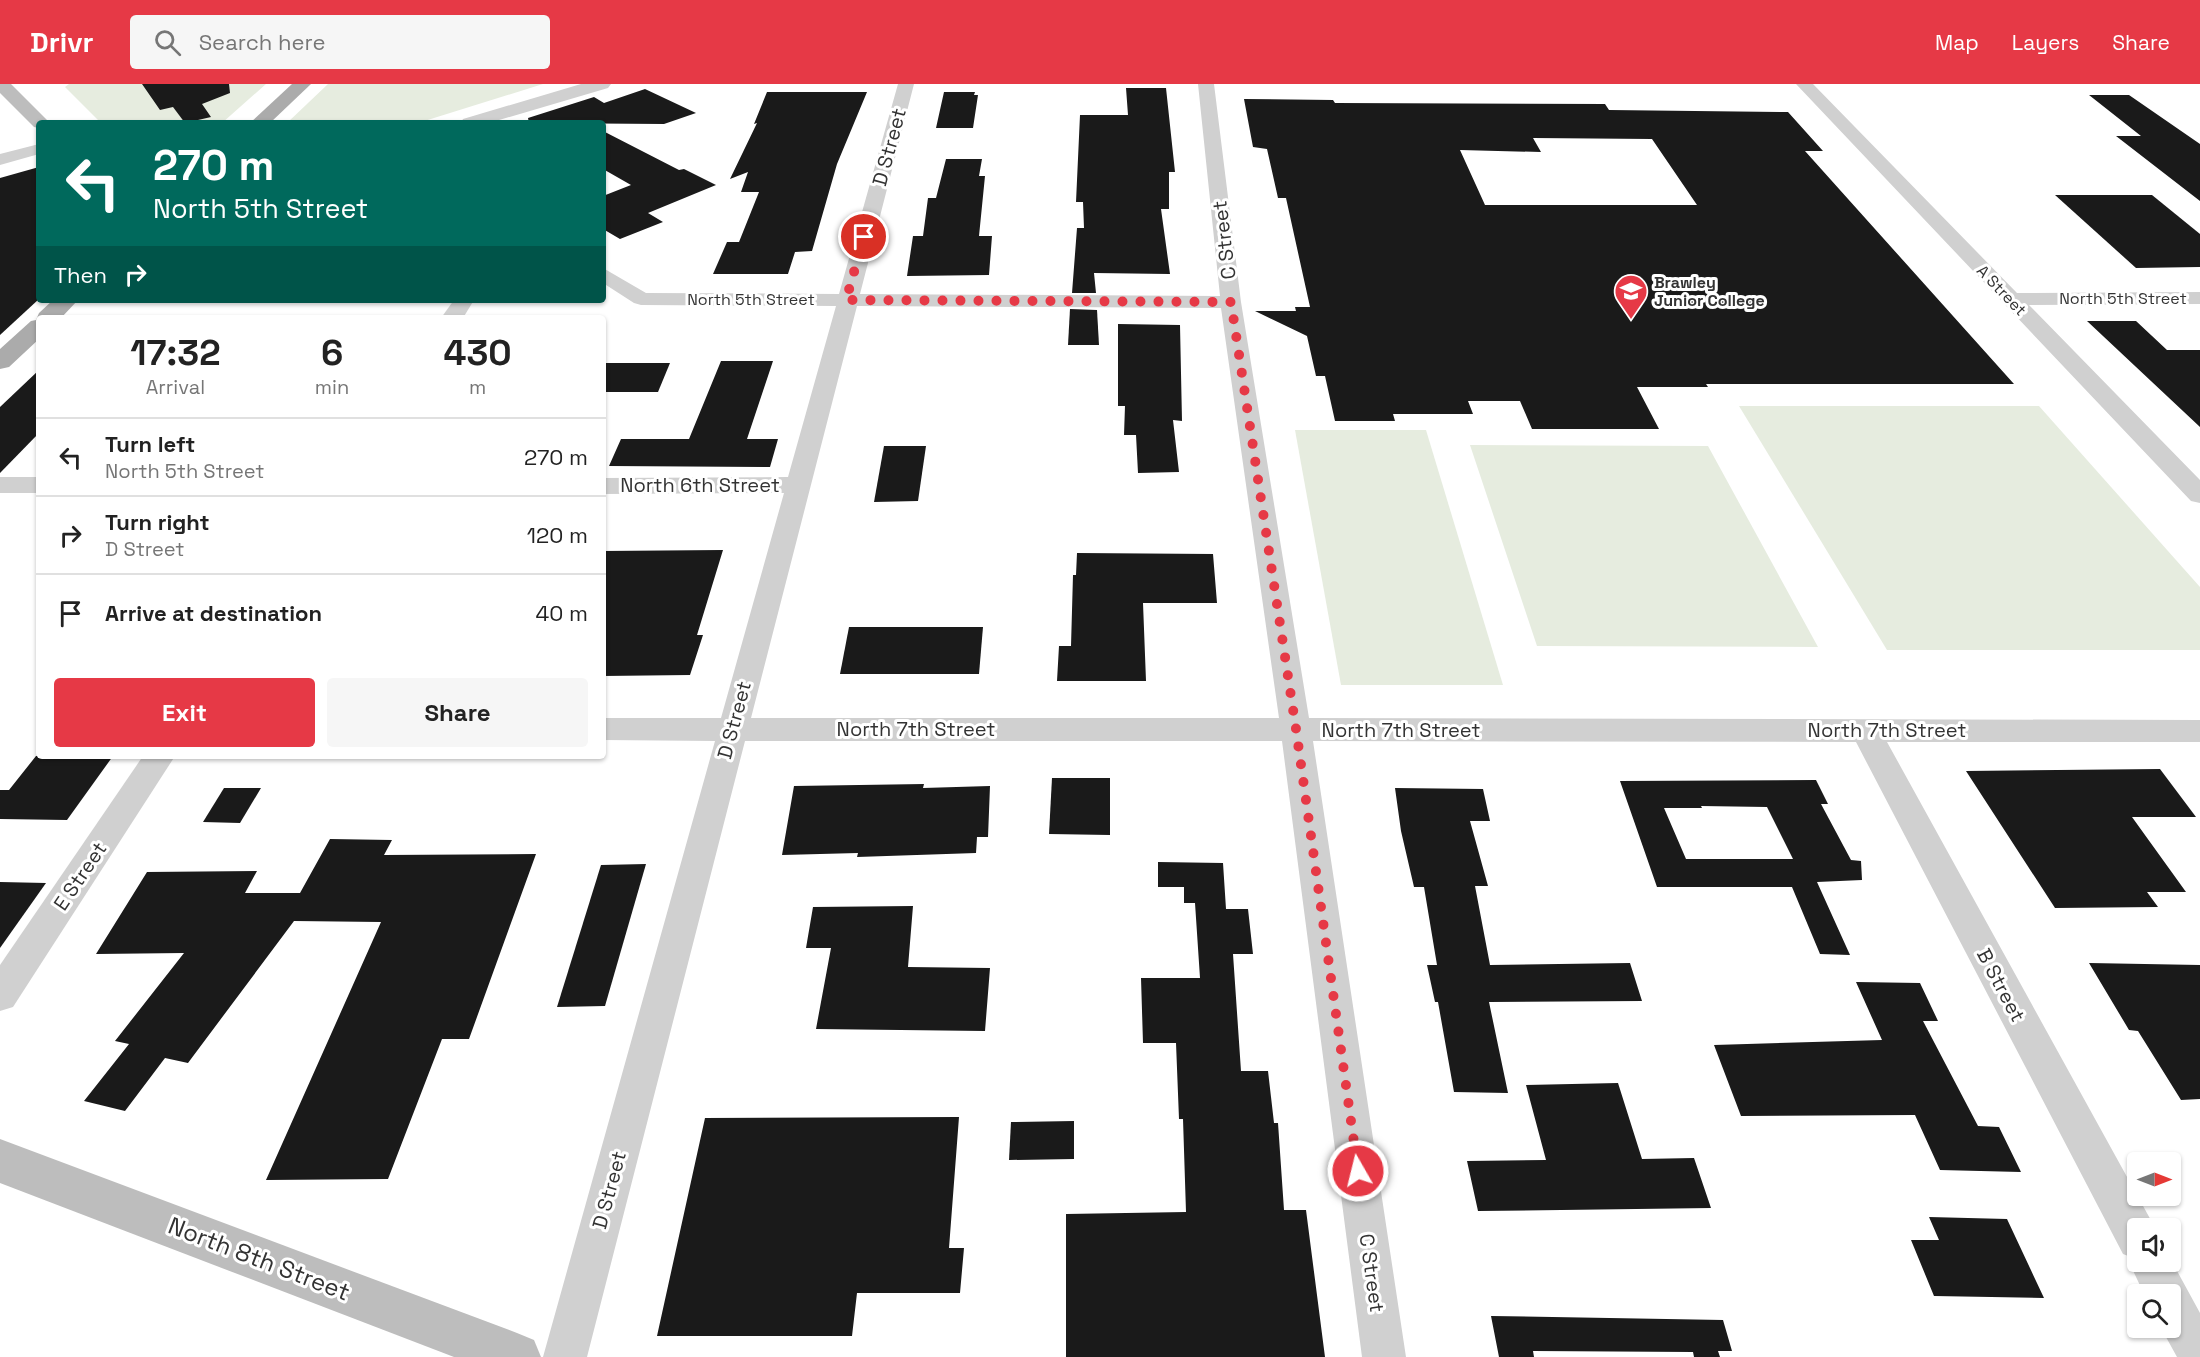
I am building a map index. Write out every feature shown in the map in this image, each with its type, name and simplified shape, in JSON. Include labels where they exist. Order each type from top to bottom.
[{"type":"main road","points":[[1,84],[38,120]]},
{"type":"main road","points":[[262,120],[302,84]]},
{"type":"main road","points":[[50,315],[64,303]]},
{"type":"main road","points":[[0,362],[36,329]]},
{"type":"main road","name":"North 8th Street","points":[[0,1161],[517,1357]]},
{"type":"street","points":[[478,120],[556,90],[602,84]]},
{"type":"street","name":"D Street","points":[[565,1357],[796,485],[906,84]]},
{"type":"street","name":"C Street","points":[[1206,84],[1231,302],[1296,729],[1384,1357]]},
{"type":"street","name":"A Street","points":[[1804,84],[2200,495]]},
{"type":"street","points":[[0,160],[36,150]]},
{"type":"street","name":"North 5th Street","points":[[606,276],[641,299],[1231,302]]},
{"type":"street","name":"North 5th Street","points":[[2011,299],[2196,302]]},
{"type":"street","points":[[0,485],[36,485]]},
{"type":"street","name":"North 6th Street","points":[[606,486],[796,485]]},
{"type":"street","name":"North 7th Street","points":[[606,729],[2200,731]]},
{"type":"street","name":"B Street","points":[[1865,730],[2127,1218]]},
{"type":"street","name":"E Street","points":[[0,995],[158,759]]},
{"type":"street","points":[[2181,1321],[2200,1356]]},
{"type":"shaded area","points":[[69,84],[266,84],[225,120],[98,120],[65,87]]},
{"type":"shaded area","points":[[328,84],[543,84],[428,120],[290,120]]},
{"type":"shaded area","points":[[1739,406],[2039,406],[2200,587],[2200,650],[1887,650]]},
{"type":"shaded area","points":[[1295,430],[1426,430],[1503,685],[1341,685]]},
{"type":"shaded area","points":[[1470,445],[1708,446],[1818,647],[1537,646]]},
{"type":"building","points":[[142,84],[229,84],[230,93],[202,104],[211,117],[183,120],[173,107],[160,110]]},
{"type":"building","points":[[1126,88],[1166,88],[1175,172],[1169,172],[1169,209],[1161,209],[1170,274],[1094,273],[1096,293],[1072,293],[1077,228],[1084,228],[1083,202],[1076,202],[1080,115],[1128,115]]},
{"type":"building","points":[[645,89],[696,113],[664,124],[606,124],[606,120],[528,120],[528,118],[594,97],[604,103]]},
{"type":"building","points":[[767,92],[867,92],[837,164],[812,251],[795,252],[788,274],[713,274],[727,242],[739,242],[759,192],[741,192],[748,172],[730,179],[757,123],[754,124]]},
{"type":"building","points":[[944,92],[975,92],[974,95],[978,95],[973,128],[936,128]]},
{"type":"building","points":[[2089,95],[2129,95],[2200,144],[2200,201],[2116,136],[2141,136]]},
{"type":"building","points":[[1244,99],[1333,100],[1335,103],[1605,104],[1609,110],[1788,112],[1823,151],[1805,151],[2014,384],[1706,384],[1708,387],[1637,387],[1659,429],[1532,429],[1520,401],[1468,401],[1473,414],[1393,414],[1395,421],[1335,421],[1325,376],[1316,376],[1307,336],[1255,311],[1296,311],[1295,307],[1310,307],[1286,198],[1278,198],[1267,149],[1253,147]],"holes":[[[1533,138],[1652,139],[1697,205],[1485,205],[1460,150],[1541,152]]]},
{"type":"building","points":[[606,133],[679,170],[684,169],[716,185],[648,213],[663,222],[620,239],[606,231],[606,195],[631,185],[606,171]]},
{"type":"building","points":[[946,159],[982,159],[979,176],[985,176],[979,236],[992,236],[989,275],[907,276],[913,236],[923,236],[928,198],[936,198]]},
{"type":"building","points":[[36,168],[36,302],[0,335],[0,178]]},
{"type":"building","points":[[2055,195],[2152,195],[2200,234],[2200,267],[2136,268]]},
{"type":"building","points":[[1070,309],[1097,310],[1099,345],[1068,345]]},
{"type":"building","points":[[2087,321],[2136,321],[2167,350],[2200,350],[2200,427]]},
{"type":"building","points":[[1118,324],[1180,325],[1182,421],[1173,420],[1179,472],[1138,473],[1136,435],[1124,435],[1125,406],[1118,406]]},
{"type":"building","points":[[721,361],[773,361],[747,439],[778,439],[770,467],[609,466],[621,439],[689,439]]},
{"type":"building","points":[[606,363],[670,363],[658,392],[606,392]]},
{"type":"building","points":[[36,373],[36,436],[0,473],[0,407]]},
{"type":"building","points":[[884,446],[926,446],[918,501],[874,502]]},
{"type":"building","points":[[723,550],[697,635],[703,635],[690,675],[606,676],[606,551]]},
{"type":"building","points":[[1077,553],[1213,554],[1217,603],[1143,603],[1146,681],[1057,681],[1059,646],[1071,646],[1073,575],[1076,575]]},
{"type":"building","points":[[849,627],[983,627],[979,674],[840,674]]},
{"type":"building","points":[[36,756],[36,759],[111,759],[67,820],[0,819],[0,790],[9,790]]},
{"type":"building","points":[[2160,769],[2196,817],[2132,817],[2186,892],[2147,892],[2158,907],[2055,908],[1966,771]]},
{"type":"building","points":[[1052,778],[1110,778],[1110,835],[1049,834]]},
{"type":"building","points":[[1816,780],[1828,804],[1821,804],[1851,860],[1861,861],[1862,880],[1817,882],[1850,955],[1820,954],[1792,887],[1657,887],[1620,781]],"holes":[[[1767,807],[1793,859],[1686,859],[1664,808]]]},
{"type":"building","points":[[924,784],[923,788],[990,786],[988,837],[977,837],[976,853],[857,857],[858,853],[782,855],[794,786]]},
{"type":"building","points":[[224,788],[261,788],[240,823],[203,822]]},
{"type":"building","points":[[1395,788],[1483,789],[1490,821],[1470,821],[1488,886],[1475,886],[1490,965],[1630,963],[1642,1001],[1489,1002],[1508,1093],[1454,1092],[1438,1002],[1435,1002],[1427,965],[1437,965],[1424,887],[1414,887],[1401,831]]},
{"type":"building","points":[[330,839],[392,840],[384,855],[536,854],[469,1039],[442,1039],[388,1179],[266,1180],[381,922],[294,921],[188,1063],[165,1058],[125,1111],[84,1101],[129,1044],[115,1041],[184,953],[96,954],[147,872],[257,871],[245,893],[300,893]]},
{"type":"building","points":[[1158,862],[1223,863],[1226,909],[1248,909],[1253,954],[1233,954],[1241,1071],[1268,1071],[1274,1123],[1278,1123],[1284,1210],[1306,1210],[1325,1357],[1066,1357],[1066,1214],[1186,1212],[1183,1119],[1179,1119],[1176,1043],[1143,1043],[1141,978],[1200,978],[1195,903],[1184,903],[1184,887],[1158,887]]},
{"type":"building","points":[[646,864],[605,1006],[557,1007],[601,865]]},
{"type":"building","points":[[0,882],[46,883],[0,948]]},
{"type":"building","points":[[913,906],[908,967],[990,968],[985,1031],[816,1029],[831,948],[806,948],[813,907]]},
{"type":"building","points":[[2089,963],[2200,965],[2200,1099],[2181,1100],[2138,1031],[2129,1030]]},
{"type":"building","points":[[1856,982],[1920,983],[1938,1021],[1923,1021],[1978,1126],[1999,1127],[2021,1172],[1940,1170],[1915,1115],[1741,1116],[1714,1045],[1882,1040]]},
{"type":"building","points":[[1618,1083],[1642,1159],[1694,1158],[1711,1208],[1478,1211],[1467,1161],[1546,1160],[1526,1085]]},
{"type":"building","points":[[959,1117],[949,1248],[964,1248],[960,1293],[857,1293],[852,1336],[657,1336],[705,1118]]},
{"type":"building","points":[[1074,1121],[1074,1159],[1009,1160],[1011,1122]]},
{"type":"building","points":[[1929,1217],[2007,1219],[2044,1298],[1934,1296],[1911,1240],[1939,1240]]},
{"type":"building","points":[[1491,1316],[1723,1320],[1732,1351],[1718,1351],[1720,1357],[1694,1357],[1693,1352],[1533,1351],[1534,1357],[1499,1357]]},
{"type":"place","name":"Brawley Junior College","points":[[1631,320]]},
{"type":"route","points":[[864,237],[846,300],[1231,302],[1296,729],[1358,1171]]}]
